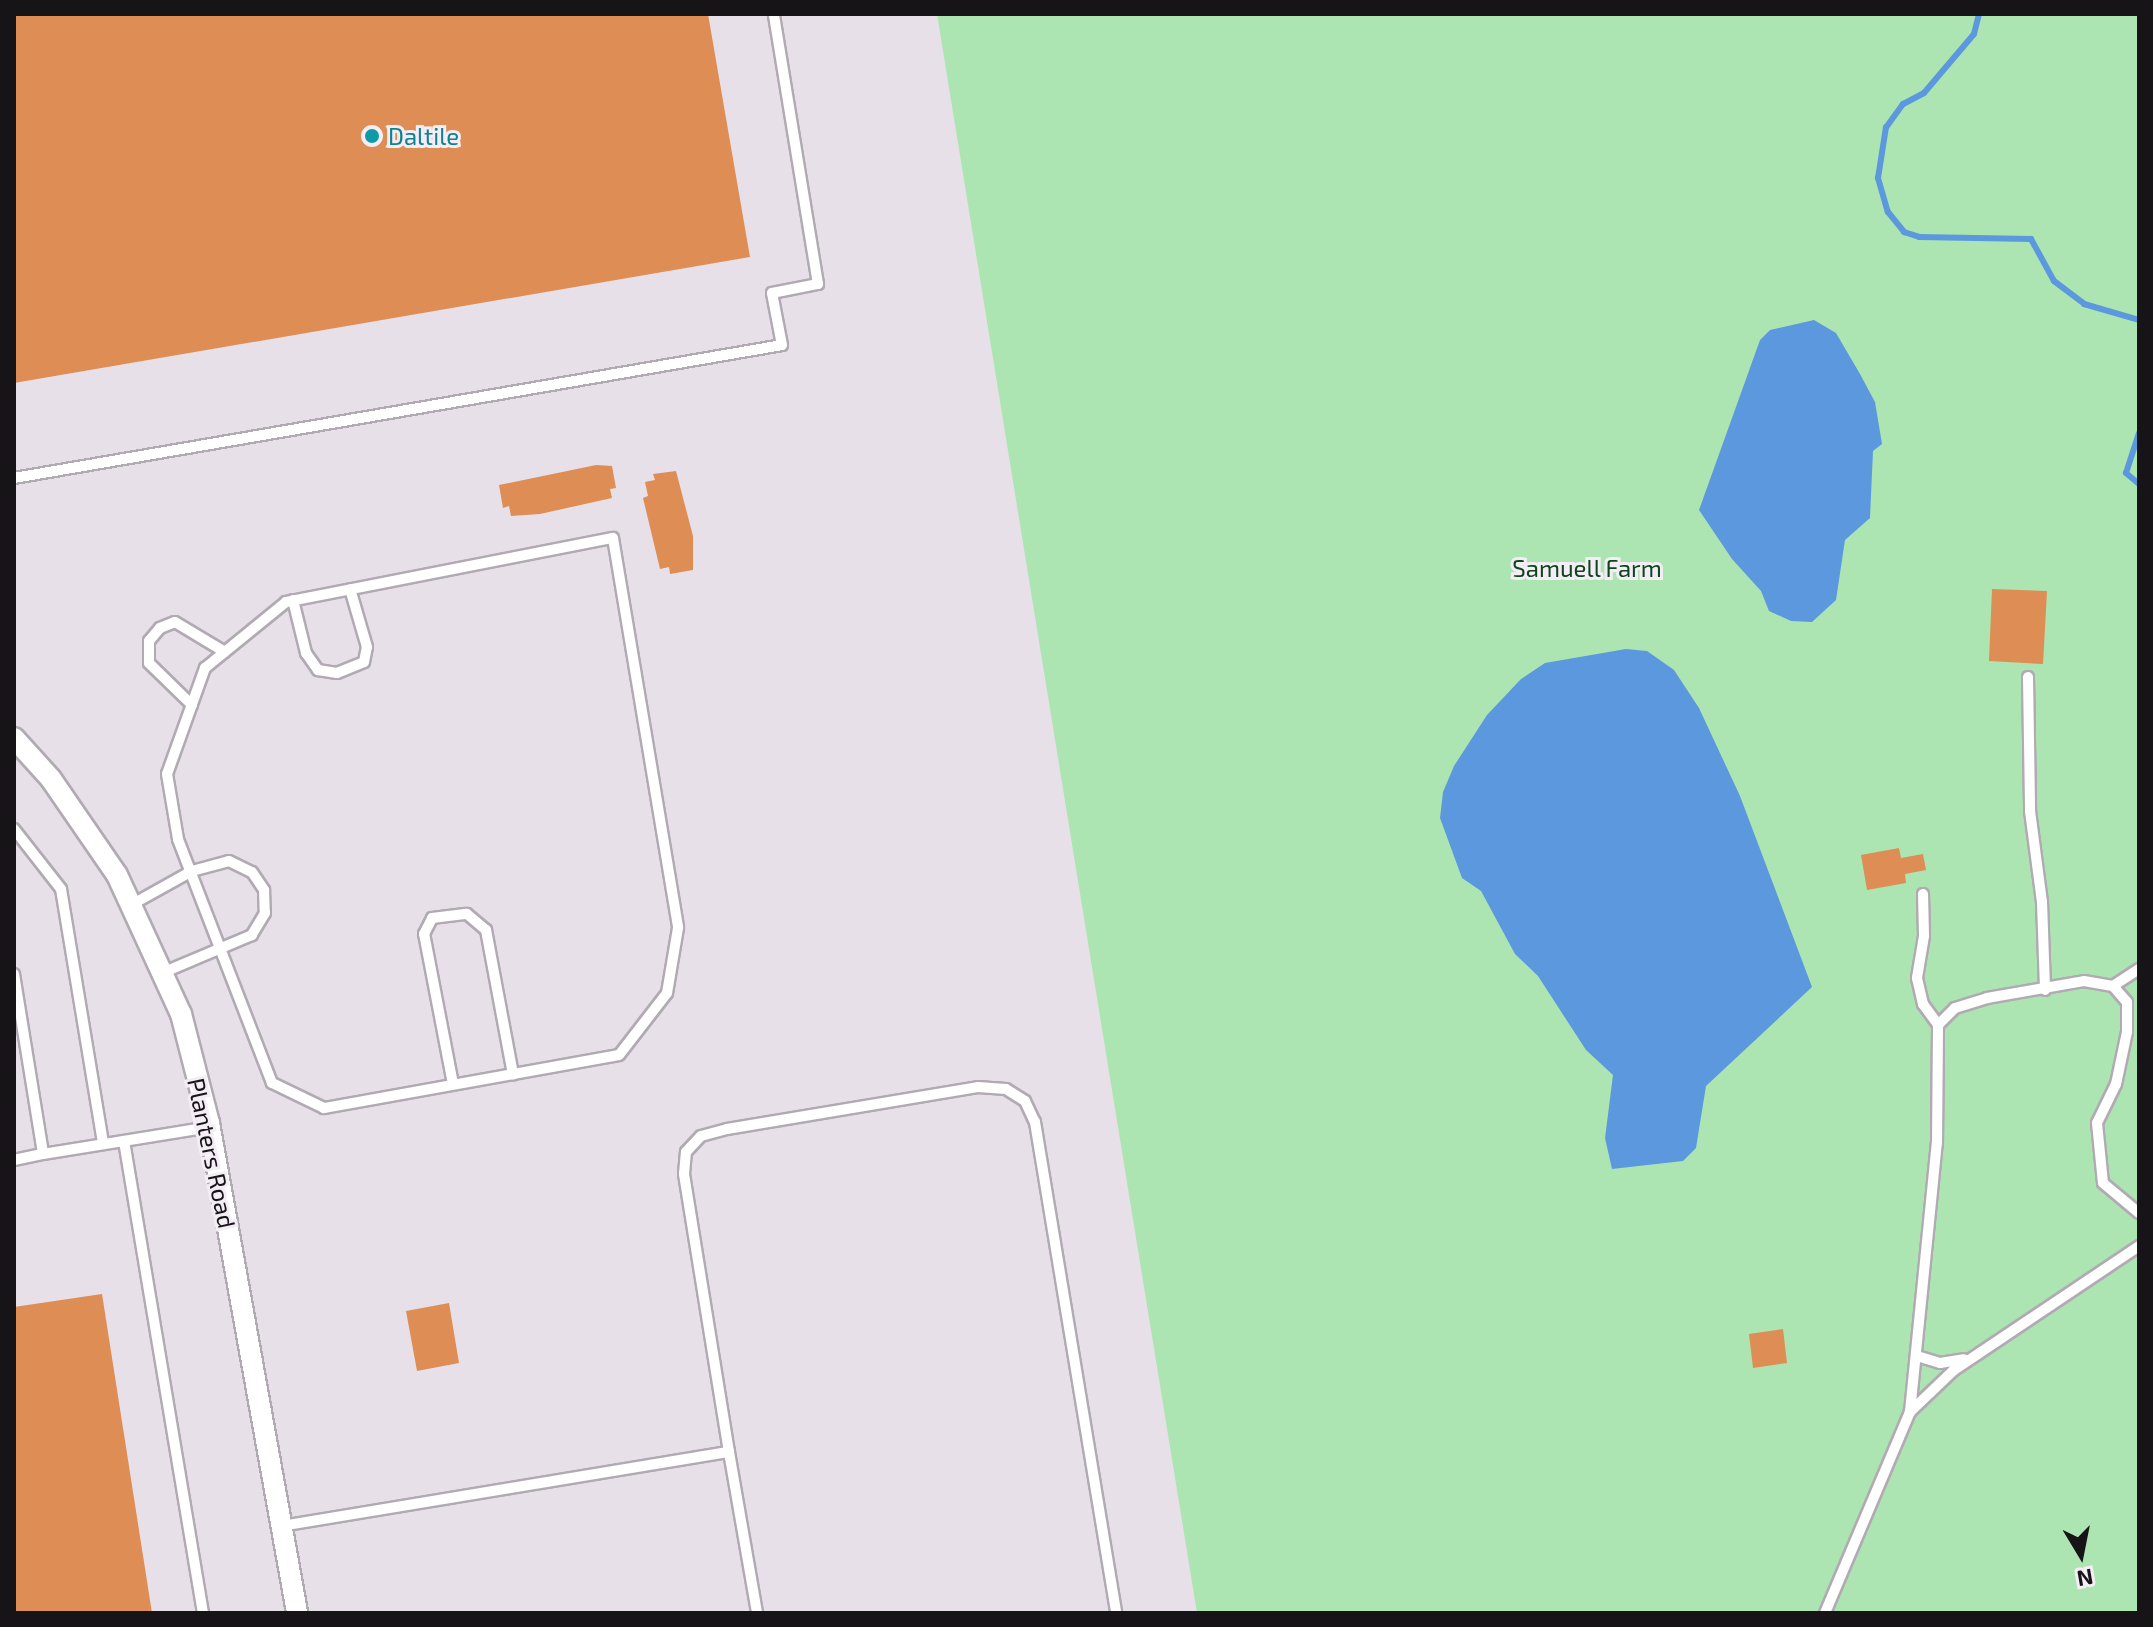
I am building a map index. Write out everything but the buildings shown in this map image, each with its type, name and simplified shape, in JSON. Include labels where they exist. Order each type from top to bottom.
[{"type":"street","name":"Planters Road","points":[[15,740],[51,779],[117,875],[181,1014],[210,1127],[297,1613]]},
{"type":"lane","points":[[14,478],[782,345],[772,293],[818,284],[774,14]]},
{"type":"lane","points":[[613,538],[678,928],[667,993],[619,1055],[324,1108],[272,1083],[178,839],[167,774],[205,668],[293,600],[350,589],[613,538]]},
{"type":"lane","points":[[293,600],[306,653],[318,670],[337,673],[364,662],[367,647],[350,589]]},
{"type":"lane","points":[[192,705],[149,663],[149,641],[175,622],[225,652]]},
{"type":"lane","points":[[2028,677],[2030,811],[2042,902],[2045,990]]},
{"type":"lane","points":[[14,829],[61,889],[103,1144]]},
{"type":"lane","points":[[131,905],[192,871],[229,861],[252,872],[264,890],[265,913],[252,935],[221,945],[162,973]]},
{"type":"lane","points":[[1825,1613],[1910,1412],[1937,1143],[1938,1025],[1923,1004],[1917,978],[1924,936],[1923,894]]},
{"type":"lane","points":[[453,1084],[424,934],[432,918],[467,914],[486,930],[513,1074]]},
{"type":"lane","points":[[2113,986],[2139,969]]},
{"type":"lane","points":[[14,974],[43,1154]]},
{"type":"lane","points":[[1938,1025],[1955,1008],[1976,1001],[2084,981],[2113,986],[2127,1002],[2127,1032],[2116,1084],[2097,1123],[2097,1156],[2103,1183],[2139,1213]]},
{"type":"lane","points":[[757,1613],[684,1174],[686,1152],[701,1136],[727,1129],[978,1087],[1006,1089],[1025,1101],[1035,1122],[1116,1613]]},
{"type":"lane","points":[[14,1160],[210,1127]]},
{"type":"lane","points":[[124,1141],[203,1613]]},
{"type":"lane","points":[[1910,1412],[1930,1389],[1974,1357],[2139,1246]]},
{"type":"lane","points":[[1917,1356],[1940,1363],[1974,1357]]},
{"type":"lane","points":[[281,1526],[729,1452]]},
{"type":"green space","name":"Samuell Farm","points":[[937,14],[2139,14],[2139,1613],[1197,1613]]},
{"type":"water","points":[[1814,320],[1836,333],[1860,374],[1875,402],[1882,444],[1873,451],[1870,518],[1845,540],[1836,600],[1812,622],[1791,621],[1769,611],[1761,591],[1732,559],[1699,510],[1760,340],[1770,330]]},
{"type":"water","points":[[1626,649],[1647,651],[1674,670],[1699,708],[1740,796],[1812,987],[1706,1086],[1696,1148],[1683,1161],[1612,1169],[1605,1138],[1613,1075],[1586,1050],[1538,976],[1515,954],[1481,891],[1462,878],[1440,818],[1443,792],[1454,766],[1487,715],[1521,679],[1545,663]]},
{"type":"waterway","points":[[1979,14],[1974,34],[1924,93],[1903,104],[1886,127],[1878,178],[1888,212],[1904,232],[1919,237],[2031,239],[2054,281],[2084,304],[2139,320]]},
{"type":"waterway","points":[[2139,433],[2126,473],[2139,484]]},
{"type":"place","name":"Daltile","points":[[372,136]]}]
